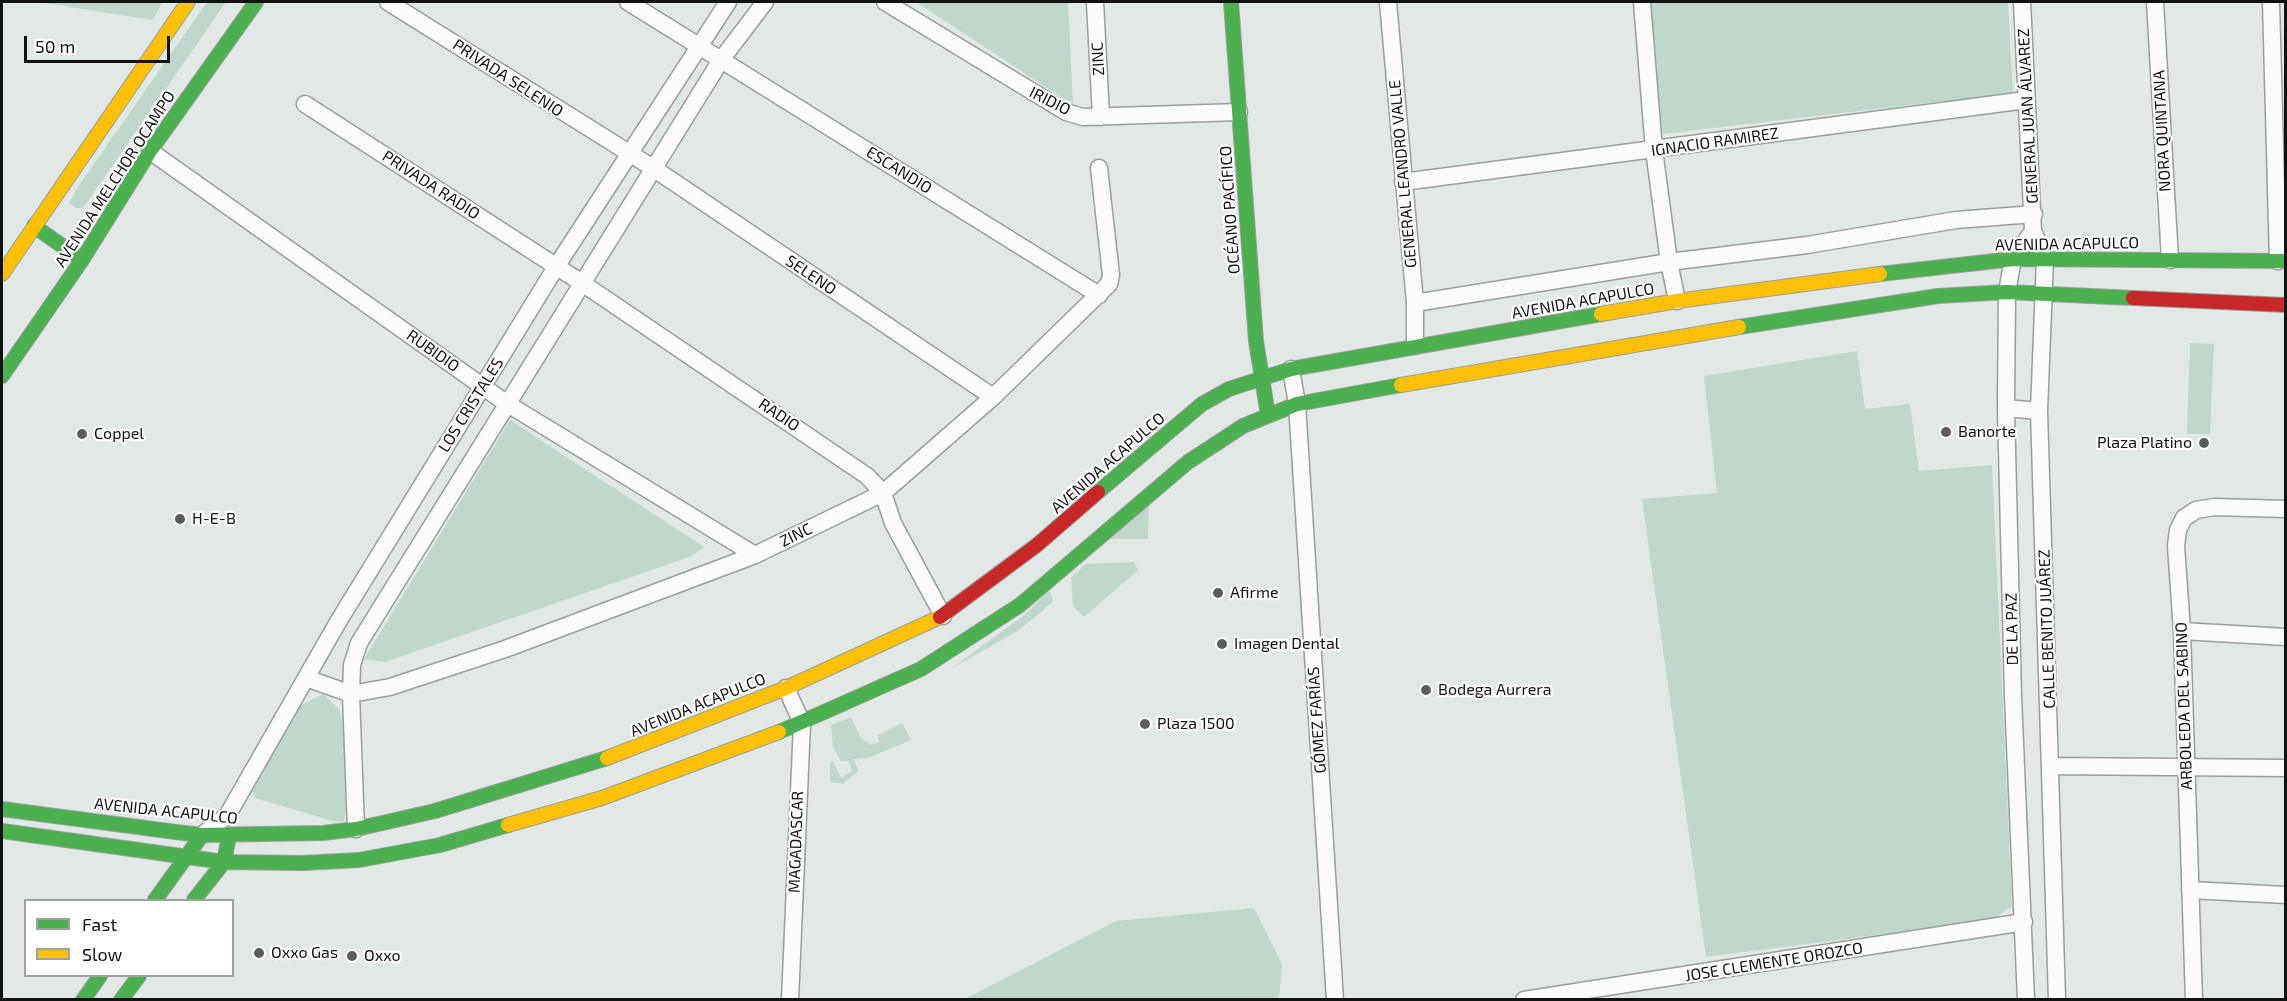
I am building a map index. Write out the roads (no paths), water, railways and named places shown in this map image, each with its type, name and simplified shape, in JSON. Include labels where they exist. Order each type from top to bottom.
[{"type":"main road","points":[[2,274],[188,2]]},
{"type":"main road","name":"AVENIDA MELCHOR OCAMPO","points":[[2,376],[82,260],[150,151],[256,2]]},
{"type":"main road","name":"OCÉANO PACÍFICO","points":[[1231,2],[1260,378],[1268,415]]},
{"type":"main road","points":[[34,226],[82,260]]},
{"type":"main road","name":"AVENIDA ACAPULCO","points":[[2,809],[202,835],[230,836],[356,829],[435,811],[548,778],[691,727],[786,688],[943,616],[1037,545],[1202,404],[1229,389],[1291,369],[1677,301],[1896,271],[2013,259],[2282,261]]},
{"type":"main road","points":[[2,831],[224,862],[359,860],[440,845],[602,798],[801,723],[921,669],[1020,605],[1188,462],[1243,426],[1297,404],[1851,308],[1938,296],[2007,292],[2286,305]]},
{"type":"main road","points":[[156,899],[202,835]]},
{"type":"main road","points":[[195,899],[224,862],[230,836]]},
{"type":"main road","points":[[83,999],[99,977]]},
{"type":"main road","points":[[121,999],[138,977]]},
{"type":"street","name":"PRIVADA SELENIO","points":[[388,2],[627,154]]},
{"type":"street","name":"ESCANDIO","points":[[628,2],[1099,295]]},
{"type":"street","name":"LOS CRISTALES","points":[[202,835],[227,816],[306,678],[556,267],[627,154],[728,2]]},
{"type":"street","name":"LOS CRISTALES","points":[[356,829],[351,694],[352,665],[359,643],[652,168],[721,60],[765,2]]},
{"type":"street","name":"IRIDIO","points":[[885,2],[1057,107],[1083,117],[1239,112]]},
{"type":"street","name":"ZINC","points":[[1095,2],[1101,117]]},
{"type":"street","name":"GENERAL LEANDRO VALLE","points":[[1388,2],[1415,303],[1415,346]]},
{"type":"street","points":[[1642,2],[1654,150],[1669,262],[1677,301]]},
{"type":"street","name":"GENERAL JUAN ÁLVAREZ","points":[[2022,2],[2034,214],[2033,231],[2045,259]]},
{"type":"street","name":"NORA QUINTANA","points":[[2155,2],[2170,260]]},
{"type":"street","points":[[2271,2],[2282,261]]},
{"type":"street","name":"IGNACIO RAMIREZ","points":[[1404,182],[2026,100]]},
{"type":"street","name":"PRIVADA RADIO","points":[[305,104],[556,267]]},
{"type":"street","name":"RUBIDIO","points":[[150,151],[506,403],[756,555]]},
{"type":"street","name":"SELENO","points":[[627,154],[652,168],[993,397]]},
{"type":"street","name":"ZINC","points":[[306,678],[351,694],[390,687],[505,649],[756,555],[883,493],[993,397],[1109,284],[1111,275],[1099,168]]},
{"type":"street","points":[[1415,303],[1669,262],[1807,245],[1956,220],[2034,214]]},
{"type":"street","points":[[2013,259],[2033,231]]},
{"type":"street","name":"DE LA PAZ","points":[[2013,259],[2007,292],[2006,408],[2013,697],[2026,999]]},
{"type":"street","name":"CALLE BENITO JUÁREZ","points":[[2045,259],[2039,411],[2052,766],[2057,999]]},
{"type":"street","name":"RADIO","points":[[556,267],[851,463],[883,493],[893,524],[943,616]]},
{"type":"street","name":"GÓMEZ FARÍAS","points":[[1291,369],[1297,404],[1335,999]]},
{"type":"street","points":[[2006,408],[2039,411]]},
{"type":"street","name":"ARBOLEDA DEL SABINO","points":[[2194,999],[2182,631],[2176,546],[2178,530],[2184,518],[2196,510],[2214,507],[2286,509]]},
{"type":"street","points":[[2182,631],[2286,637]]},
{"type":"street","name":"MAGADASCAR","points":[[786,688],[801,723],[790,999]]},
{"type":"street","points":[[2052,766],[2286,768]]},
{"type":"street","points":[[227,816],[230,836]]},
{"type":"street","points":[[2190,890],[2286,895]]},
{"type":"street","name":"JOSE CLEMENTE OROZCO","points":[[1524,999],[2024,922]]},
{"type":"place","name":"Banorte","points":[[1946,432]]},
{"type":"place","name":"Coppel","points":[[82,434]]},
{"type":"place","name":"Plaza Platino","points":[[2204,443]]},
{"type":"place","name":"H-E-B","points":[[180,519]]},
{"type":"place","name":"Afirme","points":[[1218,593]]},
{"type":"place","name":"Imagen Dental","points":[[1222,644]]},
{"type":"place","name":"Bodega Aurrera","points":[[1426,690]]},
{"type":"place","name":"Plaza 1500","points":[[1145,724]]},
{"type":"place","name":"Oxxo Gas","points":[[259,953]]},
{"type":"place","name":"Oxxo","points":[[352,956]]}]
